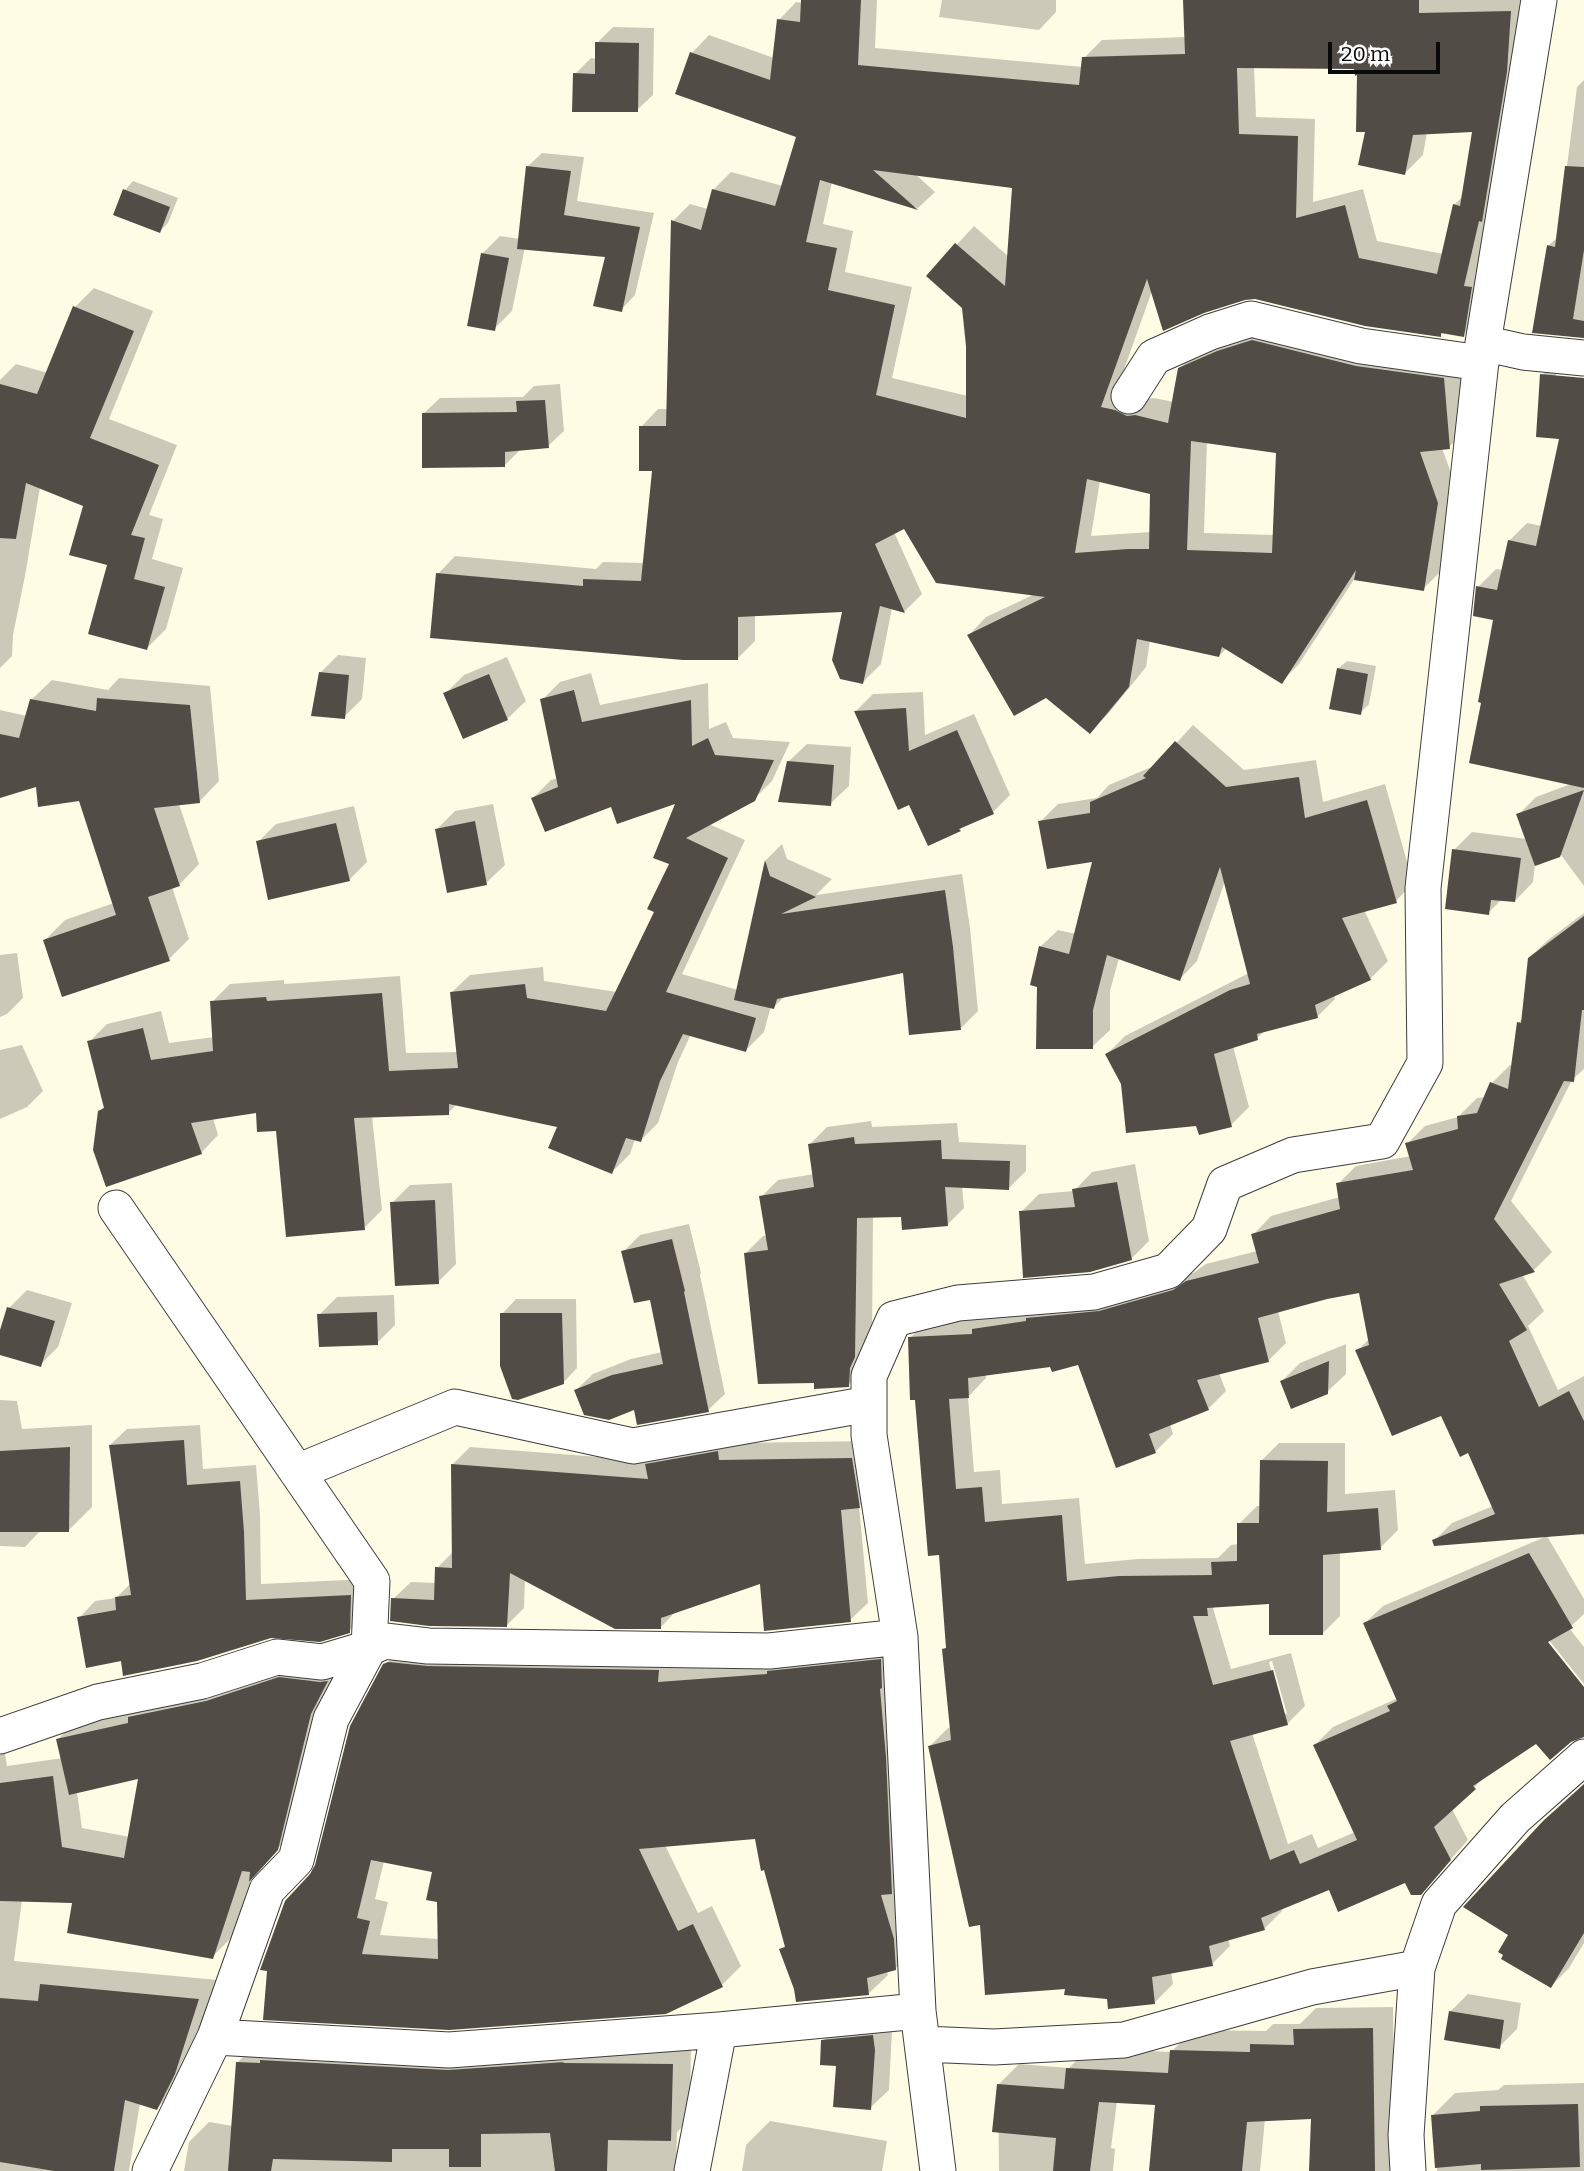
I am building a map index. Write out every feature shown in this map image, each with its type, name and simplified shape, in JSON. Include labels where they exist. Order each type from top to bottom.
[{"type":"street","points":[[938,2171],[921,2027],[900,1637],[869,1435],[869,1376],[894,1319],[958,1303],[1094,1292],[1168,1270],[1209,1229],[1225,1184],[1293,1155],[1382,1140],[1425,1063],[1423,888],[1482,353],[1539,0]]},
{"type":"street","points":[[1129,396],[1154,357],[1210,332],[1251,319],[1361,346],[1482,353],[1523,352],[1584,358]]},
{"type":"street","points":[[116,1208],[372,1581],[369,1648],[331,1719],[296,1860],[267,1890],[215,2037],[150,2171]]},
{"type":"street","points":[[297,1472],[455,1407],[633,1446],[869,1404]]},
{"type":"street","points":[[0,1737],[97,1702],[202,1681],[277,1657],[322,1662],[385,1641],[428,1646],[769,1651],[900,1637]]},
{"type":"street","points":[[1408,2171],[1406,2135],[1417,1968],[1439,1905],[1515,1818],[1584,1757]]},
{"type":"street","points":[[215,2037],[449,2050],[719,2030],[921,2027],[994,2047],[1124,2040],[1312,1987],[1417,1968]]},
{"type":"street","points":[[692,2171],[719,2030]]},
{"type":"building","points":[[801,0],[861,0],[858,65],[1079,85],[1082,57],[1185,54],[1183,0],[1419,0],[1419,13],[1511,11],[1507,72],[1482,222],[1479,221],[1464,286],[1472,287],[1464,337],[1441,333],[1441,337],[1365,326],[1255,299],[1204,313],[1163,331],[1147,279],[1101,407],[1127,416],[1135,415],[1168,423],[1178,368],[1252,340],[1356,366],[1444,378],[1450,449],[1420,452],[1438,503],[1424,591],[1354,580],[1356,570],[1282,684],[1222,647],[1219,657],[1137,639],[1129,687],[1090,734],[1046,698],[1014,716],[967,635],[1045,597],[936,583],[904,529],[875,544],[905,613],[880,606],[863,684],[840,679],[832,660],[842,612],[738,617],[738,660],[683,660],[430,638],[436,573],[583,586],[583,579],[641,581],[652,471],[639,471],[639,426],[666,426],[671,220],[701,230],[712,189],[775,206],[796,137],[675,94],[690,52],[770,80],[777,19],[800,22]],"holes":[[[1237,68],[1354,69],[1355,76],[1357,75],[1356,132],[1365,132],[1358,165],[1405,175],[1413,135],[1472,132],[1460,206],[1453,204],[1437,274],[1359,258],[1345,205],[1296,218],[1298,136],[1239,134]],[[873,170],[1012,188],[1005,286],[955,243],[926,276],[962,308],[966,346],[966,418],[876,395],[895,305],[828,290],[837,248],[806,242],[820,180],[918,210]],[[1191,441],[1276,453],[1272,553],[1187,550]],[[1087,479],[1150,494],[1149,549],[1075,553]]]},
{"type":"building","points":[[595,42],[639,43],[638,112],[572,112],[573,73],[595,74]]},
{"type":"building","points":[[526,166],[571,171],[564,215],[640,227],[622,312],[593,306],[605,257],[517,249]]},
{"type":"building","points":[[1565,166],[1584,167],[1584,250],[1573,319],[1584,321],[1584,338],[1532,333],[1547,245],[1555,247]]},
{"type":"building","points":[[123,189],[170,207],[160,233],[113,215]]},
{"type":"building","points":[[481,253],[509,258],[495,331],[467,326]]},
{"type":"building","points":[[73,306],[134,331],[90,438],[159,465],[131,535],[145,538],[134,579],[165,587],[147,650],[88,634],[107,565],[69,555],[83,506],[26,483],[16,539],[0,538],[0,384],[37,394]]},
{"type":"building","points":[[1540,374],[1584,378],[1584,788],[1469,763],[1493,620],[1473,616],[1476,586],[1497,590],[1508,540],[1536,546],[1559,439],[1536,437]]},
{"type":"building","points":[[545,400],[549,448],[505,452],[505,467],[422,468],[422,413],[517,412],[516,401]]},
{"type":"building","points":[[1337,668],[1368,674],[1361,715],[1329,709]]},
{"type":"building","points":[[319,672],[349,675],[345,719],[311,716]]},
{"type":"building","points":[[489,674],[508,720],[463,739],[443,693]]},
{"type":"building","points":[[574,690],[582,722],[691,700],[692,746],[708,738],[715,755],[774,760],[755,801],[686,838],[728,858],[666,992],[756,1018],[746,1052],[683,1034],[660,1081],[641,1142],[626,1138],[612,1174],[548,1148],[557,1127],[449,1104],[449,1115],[354,1118],[365,1230],[286,1237],[276,1131],[257,1132],[256,1113],[191,1123],[202,1154],[106,1187],[93,1150],[98,1111],[104,1108],[87,1041],[143,1028],[151,1060],[213,1051],[210,1001],[266,997],[267,1001],[382,993],[389,1071],[458,1068],[450,992],[525,984],[527,998],[606,1011],[654,912],[647,909],[669,864],[653,858],[675,804],[617,824],[611,807],[545,832],[531,798],[558,787],[540,699]]},
{"type":"building","points":[[97,698],[190,705],[200,803],[154,808],[180,886],[148,897],[170,961],[62,997],[43,940],[116,915],[79,801],[38,807],[36,787],[0,798],[0,734],[19,738],[30,699],[96,711]]},
{"type":"building","points":[[906,708],[909,751],[957,730],[994,814],[928,846],[909,805],[898,810],[854,711]]},
{"type":"building","points":[[1175,741],[1226,787],[1299,777],[1305,818],[1367,800],[1397,903],[1342,918],[1371,980],[1315,1005],[1318,1018],[1257,1034],[1258,1040],[1214,1054],[1232,1127],[1199,1135],[1196,1126],[1126,1133],[1121,1084],[1105,1054],[1230,990],[1250,984],[1220,867],[1180,981],[1107,955],[1093,1010],[1093,1049],[1036,1049],[1037,987],[1030,985],[1039,946],[1069,954],[1092,862],[1047,869],[1038,821],[1090,813],[1090,802],[1146,778],[1143,776]]},
{"type":"building","points":[[787,761],[834,765],[831,806],[778,802]]},
{"type":"building","points":[[1584,790],[1560,857],[1535,866],[1516,814]]},
{"type":"building","points":[[475,821],[487,885],[447,893],[435,829]]},
{"type":"building","points":[[336,823],[350,881],[268,900],[256,841]]},
{"type":"building","points":[[1452,849],[1521,858],[1515,902],[1491,900],[1489,915],[1445,909]]},
{"type":"building","points":[[765,860],[770,876],[816,897],[781,914],[945,890],[961,1030],[909,1035],[903,973],[777,999],[774,1009],[734,1000]]},
{"type":"building","points":[[1584,916],[1584,1010],[1574,1082],[1564,1081],[1494,1219],[1535,1272],[1499,1284],[1527,1330],[1509,1341],[1539,1407],[1569,1391],[1584,1421],[1584,1534],[1434,1546],[1432,1540],[1495,1514],[1468,1453],[1460,1457],[1441,1416],[1392,1436],[1355,1350],[1369,1345],[1359,1293],[1258,1318],[1269,1362],[1197,1380],[1209,1410],[1149,1434],[1156,1453],[1116,1468],[1078,1365],[1052,1372],[1050,1367],[968,1378],[969,1398],[949,1399],[956,1489],[982,1487],[985,1522],[1062,1515],[1067,1581],[1119,1576],[1212,1575],[1211,1562],[1237,1561],[1237,1523],[1259,1523],[1260,1460],[1328,1461],[1327,1512],[1378,1508],[1381,1550],[1323,1555],[1323,1635],[1269,1635],[1269,1604],[1207,1608],[1208,1616],[1193,1616],[1213,1685],[1273,1670],[1288,1725],[1230,1741],[1270,1860],[1294,1850],[1300,1864],[1357,1840],[1313,1745],[1390,1711],[1387,1706],[1397,1701],[1363,1623],[1529,1553],[1573,1628],[1548,1642],[1584,1687],[1584,1737],[1571,1742],[1550,1760],[1536,1744],[1473,1786],[1476,1789],[1434,1827],[1451,1860],[1421,1895],[1411,1895],[1405,1883],[1338,1912],[1329,1890],[1261,1918],[1265,1930],[1209,1946],[1213,1966],[1152,1977],[1155,2004],[1108,2009],[1107,1999],[1064,1995],[1065,1989],[985,1995],[980,1925],[969,1927],[928,1746],[951,1740],[942,1649],[946,1648],[939,1555],[928,1556],[915,1400],[910,1400],[908,1337],[972,1334],[972,1329],[1026,1321],[1026,1318],[1099,1311],[1173,1290],[1186,1281],[1259,1263],[1251,1234],[1340,1209],[1336,1183],[1413,1170],[1405,1143],[1458,1129],[1457,1116],[1477,1113],[1490,1082],[1508,1089],[1517,1022],[1521,1023],[1528,958]]},
{"type":"building","points":[[854,1137],[855,1144],[941,1140],[942,1159],[1010,1161],[1009,1190],[945,1187],[948,1226],[902,1230],[901,1217],[857,1218],[855,1357],[850,1368],[849,1387],[814,1389],[814,1383],[758,1384],[744,1253],[768,1250],[759,1196],[814,1187],[808,1144]]},
{"type":"building","points":[[1117,1182],[1132,1260],[1090,1272],[1023,1278],[1019,1211],[1075,1207],[1072,1189]]},
{"type":"building","points":[[435,1200],[439,1284],[395,1286],[390,1202]]},
{"type":"building","points":[[672,1239],[709,1412],[637,1425],[634,1410],[609,1420],[584,1415],[574,1390],[612,1375],[663,1364],[650,1300],[634,1303],[621,1251]]},
{"type":"building","points":[[7,1307],[55,1321],[41,1367],[0,1355],[0,1330]]},
{"type":"building","points":[[377,1312],[378,1345],[319,1347],[317,1314]]},
{"type":"building","points":[[500,1313],[562,1313],[564,1384],[518,1400],[512,1399],[500,1366]]},
{"type":"building","points":[[1329,1361],[1328,1394],[1291,1409],[1280,1381]]},
{"type":"building","points":[[184,1440],[187,1485],[240,1481],[246,1600],[351,1595],[350,1633],[320,1642],[271,1638],[197,1661],[123,1676],[121,1661],[86,1668],[77,1617],[116,1610],[115,1597],[131,1595],[109,1445]]},
{"type":"building","points":[[70,1447],[69,1532],[0,1532],[0,1451]]},
{"type":"building","points":[[718,1451],[719,1460],[852,1458],[860,1508],[841,1510],[851,1622],[764,1631],[760,1584],[661,1618],[661,1629],[615,1629],[510,1573],[507,1627],[429,1626],[390,1621],[391,1598],[434,1600],[435,1567],[452,1568],[451,1464],[648,1479],[645,1464]]},
{"type":"building","points":[[881,1659],[880,1689],[892,1894],[881,1895],[894,1939],[896,1970],[867,1978],[869,1995],[796,2002],[779,1949],[785,1947],[764,1870],[761,1871],[755,1839],[639,1849],[678,1931],[693,1924],[723,1987],[666,2014],[449,2030],[263,2020],[267,1971],[260,1970],[285,1901],[315,1865],[350,1726],[383,1664],[388,1662],[428,1666],[659,1670],[658,1682],[767,1674],[767,1671]],"holes":[[[371,1860],[432,1872],[426,1900],[437,1902],[438,1959],[362,1954],[370,1921],[357,1918]]]},
{"type":"building","points":[[279,1677],[328,1681],[311,1714],[278,1850],[249,1882],[250,1872],[242,1871],[213,1959],[67,1933],[72,1903],[0,1901],[0,1783],[53,1776],[62,1847],[124,1858],[138,1779],[69,1795],[56,1739],[128,1723],[128,1717],[206,1701]]},
{"type":"building","points":[[1584,1784],[1584,1933],[1551,1988],[1501,1959],[1503,1955],[1498,1952],[1508,1935],[1463,1907],[1543,1821]]},
{"type":"building","points":[[40,1984],[199,1999],[175,2074],[157,2110],[125,2100],[114,2171],[54,2171],[0,2162],[0,1998],[38,2001]]},
{"type":"building","points":[[1449,2011],[1504,2020],[1500,2049],[1444,2040]]},
{"type":"building","points":[[1373,2028],[1375,2171],[1309,2171],[1311,2119],[1247,2122],[1242,2171],[1149,2171],[1155,2105],[1099,2102],[1090,2171],[1053,2171],[1056,2138],[992,2132],[997,2084],[1064,2089],[1066,2068],[1168,2073],[1170,2050],[1250,2052],[1250,2044],[1294,2045],[1293,2029]]},
{"type":"building","points":[[873,2035],[875,2050],[871,2110],[833,2107],[836,2066],[820,2065],[821,2040]]},
{"type":"building","points":[[260,2060],[448,2070],[565,2062],[562,2063],[673,2064],[671,2141],[608,2140],[607,2171],[555,2171],[550,2133],[481,2134],[481,2167],[449,2167],[449,2149],[392,2149],[392,2162],[273,2159],[271,2171],[228,2171],[236,2062],[260,2063]]},
{"type":"building","points":[[1578,2104],[1580,2167],[1481,2170],[1481,2164],[1435,2168],[1431,2115],[1480,2111],[1480,2106]]}]
